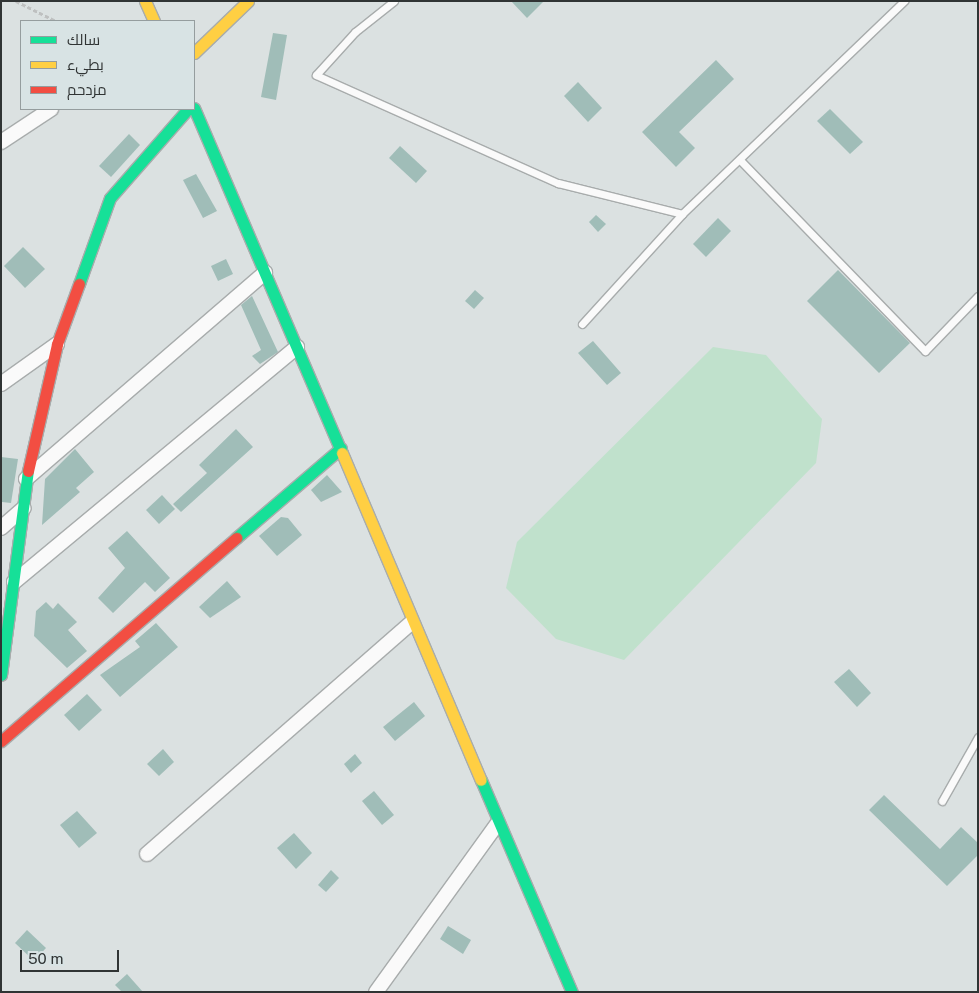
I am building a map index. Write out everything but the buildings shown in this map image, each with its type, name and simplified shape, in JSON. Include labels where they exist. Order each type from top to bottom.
[{"type":"street","points":[[145,1],[154,20]]},
{"type":"street","points":[[195,52],[248,1]]},
{"type":"street","points":[[1,142],[49,110]]},
{"type":"street","points":[[1,675],[24,508],[26,479],[57,344],[110,198],[187,110]]},
{"type":"street","points":[[195,110],[341,448],[412,623],[572,992]]},
{"type":"street","points":[[26,479],[265,273]]},
{"type":"street","points":[[1,384],[57,344]]},
{"type":"street","points":[[14,582],[297,347]]},
{"type":"street","points":[[1,741],[341,448]]},
{"type":"street","points":[[1,528],[24,508]]},
{"type":"street","points":[[147,854],[412,623]]},
{"type":"street","points":[[376,992],[498,824]]},
{"type":"lane","points":[[394,1],[355,32],[316,74],[558,183],[682,214]]},
{"type":"lane","points":[[582,324],[682,214],[904,1]]},
{"type":"lane","points":[[740,160],[926,351],[978,296]]},
{"type":"lane","points":[[942,800],[978,737]]},
{"type":"path","points":[[16,1],[54,20]]},
{"type":"green space","points":[[713,347],[766,355],[822,419],[816,463],[624,660],[556,639],[506,588],[517,542]]},
{"type":"traffic: fast","points":[[79,284],[110,198],[187,110]]},
{"type":"traffic: fast","points":[[195,110],[342,453]]},
{"type":"traffic: fast","points":[[236,538],[341,448]]},
{"type":"traffic: fast","points":[[1,675],[28,471]]},
{"type":"traffic: fast","points":[[481,780],[572,992]]},
{"type":"traffic: slow","points":[[145,1],[154,20]]},
{"type":"traffic: slow","points":[[195,52],[248,1]]},
{"type":"traffic: slow","points":[[342,453],[481,780]]},
{"type":"traffic: jam","points":[[28,471],[57,344],[79,284]]},
{"type":"traffic: jam","points":[[1,741],[236,538]]}]
